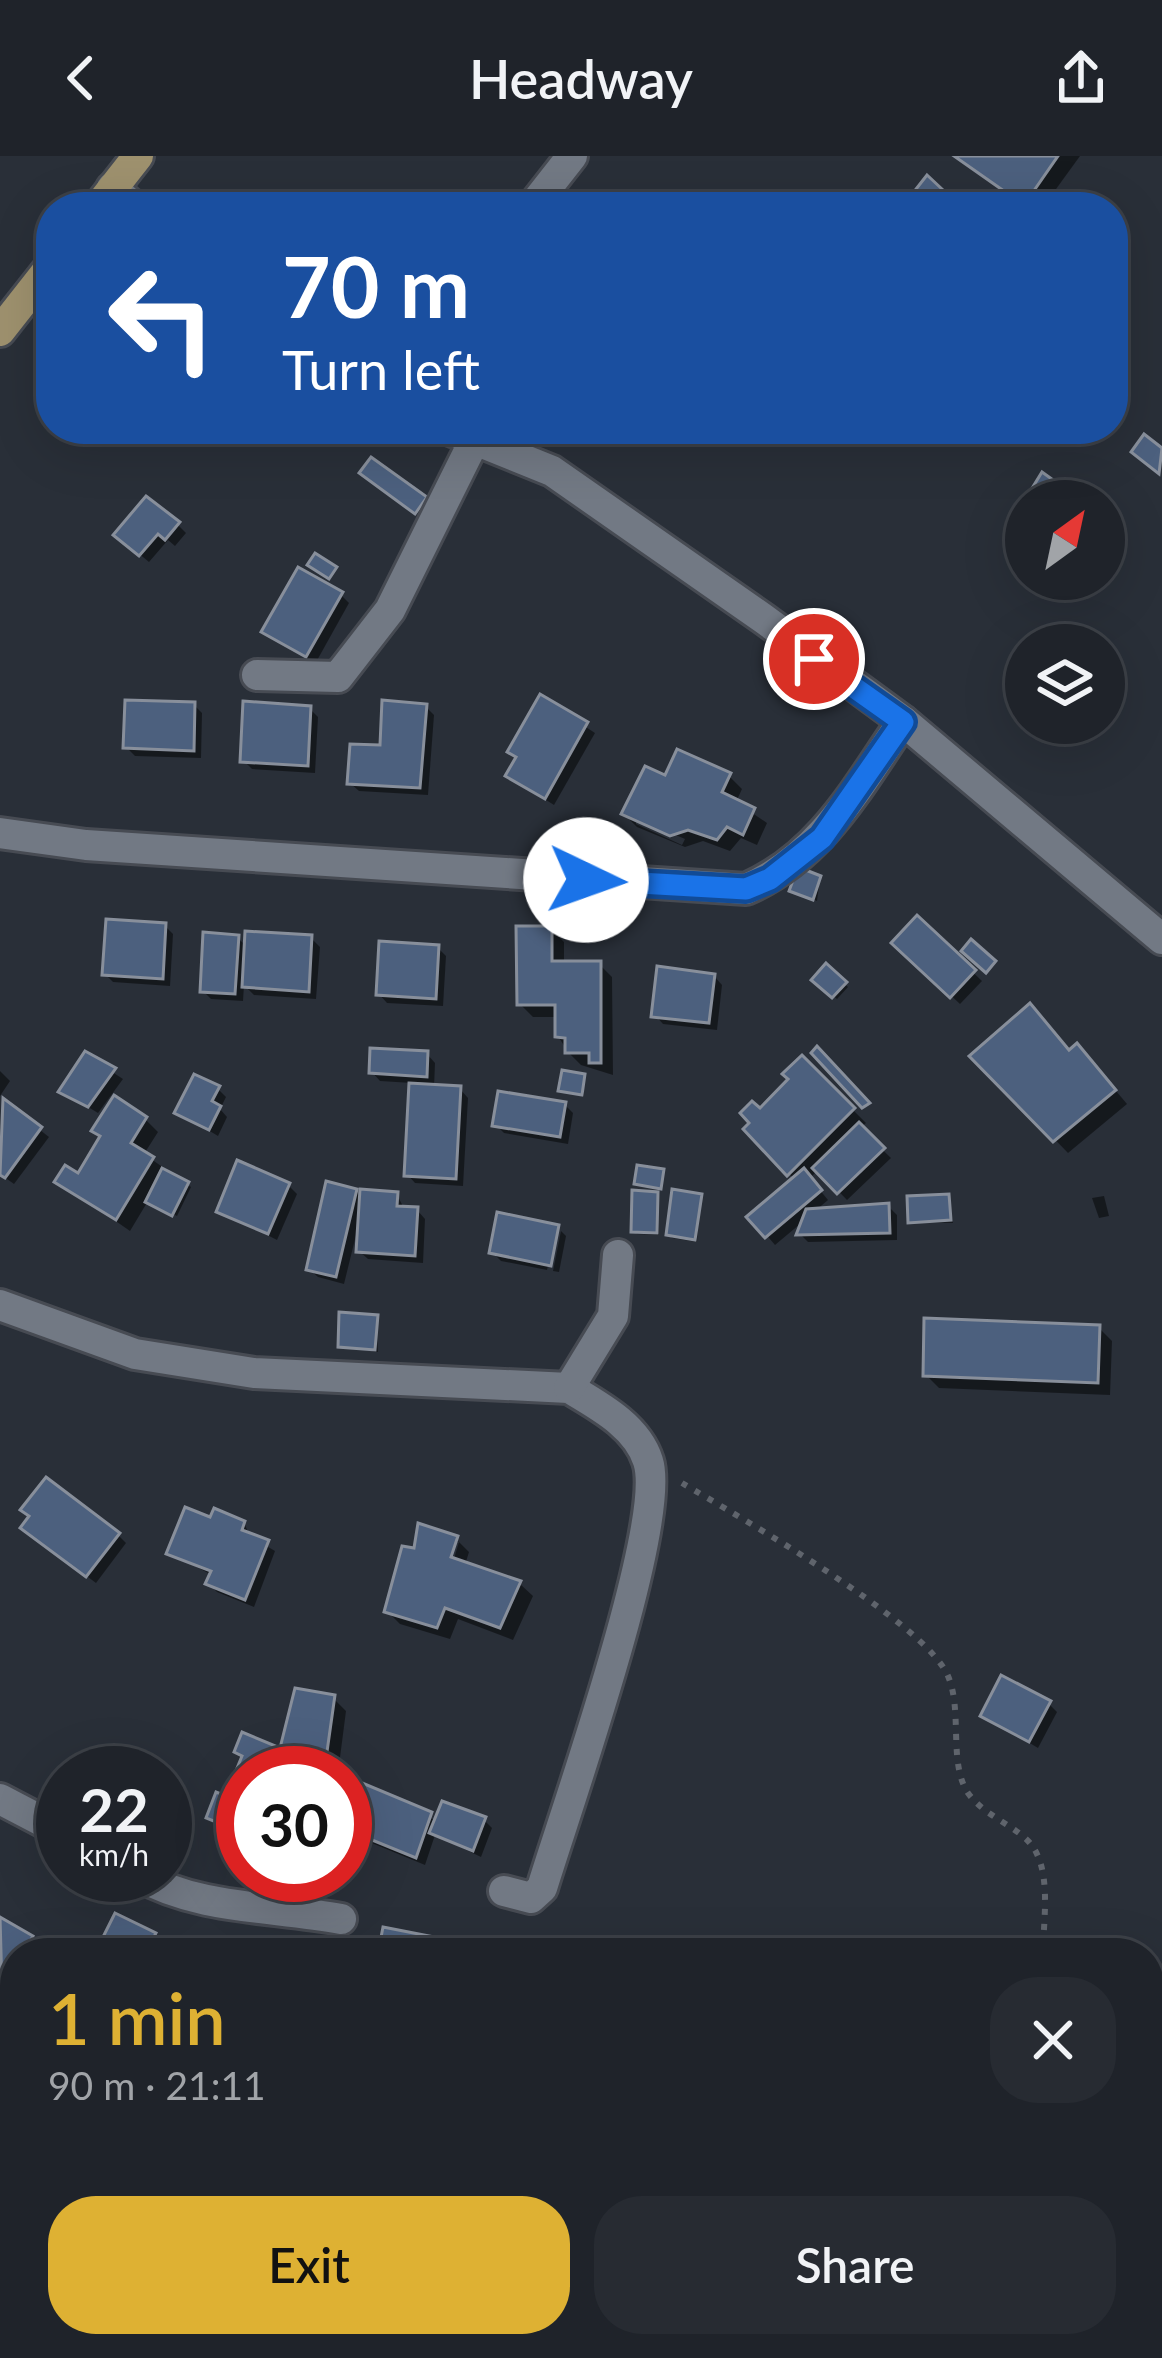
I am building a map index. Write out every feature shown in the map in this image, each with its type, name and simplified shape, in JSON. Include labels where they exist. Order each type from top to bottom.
[{"type":"main road","points":[[120,192],[138,156]]},
{"type":"main road","points":[[0,331],[36,285]]},
{"type":"street","points":[[544,192],[572,156]]},
{"type":"street","points":[[257,675],[338,677],[390,610],[457,444]]},
{"type":"street","points":[[486,444],[552,471],[903,722],[1162,939]]},
{"type":"street","points":[[0,833],[86,845],[746,889],[787,868],[822,838],[903,722]]},
{"type":"street","points":[[569,1388],[613,1316],[618,1255]]},
{"type":"street","points":[[0,1305],[135,1354],[254,1373],[374,1383],[569,1388],[609,1412],[636,1438],[648,1462],[650,1520],[542,1888],[531,1898],[504,1891]]},
{"type":"street","points":[[0,1799],[36,1818]]},
{"type":"street","points":[[192,1900],[265,1905],[341,1919]]},
{"type":"path","points":[[648,1462],[850,1586],[932,1654],[952,1691],[965,1789],[983,1810],[1026,1838],[1042,1864],[1043,1938]]},
{"type":"building","points":[[954,156],[1058,156],[1033,192],[1005,192]]},
{"type":"building","points":[[927,175],[945,192],[914,192]]},
{"type":"building","points":[[1144,434],[1162,448],[1159,474],[1131,452]]},
{"type":"building","points":[[371,457],[427,497],[415,514],[359,473]]},
{"type":"building","points":[[146,496],[180,522],[165,540],[158,534],[139,556],[113,535]]},
{"type":"building","points":[[315,553],[337,567],[329,579],[307,565]]},
{"type":"building","points":[[298,567],[343,592],[306,657],[261,632]]},
{"type":"building","points":[[540,694],[588,722],[545,799],[505,776],[516,757],[507,752]]},
{"type":"building","points":[[125,700],[195,702],[194,751],[123,748]]},
{"type":"building","points":[[382,700],[427,704],[420,788],[347,784],[350,744],[380,745]]},
{"type":"building","points":[[243,701],[311,706],[308,766],[240,762]]},
{"type":"building","points":[[677,749],[731,773],[722,792],[755,808],[743,835],[727,827],[717,840],[688,830],[670,836],[621,814],[645,766],[665,775]]},
{"type":"building","points":[[798,867],[821,876],[813,900],[789,891]]},
{"type":"building","points":[[917,915],[976,970],[950,998],[891,943]]},
{"type":"building","points":[[106,919],[166,923],[163,979],[102,975]]},
{"type":"building","points":[[516,926],[552,926],[552,961],[601,961],[601,1063],[589,1063],[589,1053],[565,1053],[565,1038],[555,1037],[555,1005],[517,1005]]},
{"type":"building","points":[[245,931],[312,935],[309,992],[242,987]]},
{"type":"building","points":[[203,932],[239,935],[235,994],[200,992]]},
{"type":"building","points":[[971,939],[996,961],[986,973],[961,951]]},
{"type":"building","points":[[379,941],[439,945],[436,999],[376,995]]},
{"type":"building","points":[[826,963],[847,982],[832,998],[811,980]]},
{"type":"building","points":[[657,966],[715,974],[709,1023],[651,1017]]},
{"type":"building","points":[[1030,1003],[1069,1050],[1077,1043],[1116,1090],[1053,1142],[969,1056]]},
{"type":"building","points":[[817,1046],[870,1103],[862,1108],[811,1053]]},
{"type":"building","points":[[370,1048],[428,1051],[427,1077],[369,1073]]},
{"type":"building","points":[[85,1051],[116,1068],[88,1107],[58,1092]]},
{"type":"building","points":[[802,1055],[855,1108],[787,1176],[743,1129],[749,1123],[740,1113],[752,1101],[760,1108],[788,1079],[782,1074]]},
{"type":"building","points":[[562,1070],[585,1074],[582,1095],[558,1091]]},
{"type":"building","points":[[194,1074],[220,1086],[212,1101],[221,1106],[209,1130],[174,1113]]},
{"type":"building","points":[[409,1083],[461,1086],[456,1179],[404,1176]]},
{"type":"building","points":[[498,1091],[566,1102],[560,1137],[492,1126]]},
{"type":"building","points":[[114,1095],[147,1117],[131,1143],[154,1157],[116,1220],[54,1182],[65,1165],[78,1173],[100,1136],[91,1131]]},
{"type":"building","points":[[3,1098],[42,1127],[5,1178],[0,1175]]},
{"type":"building","points":[[859,1122],[885,1148],[837,1194],[812,1168]]},
{"type":"building","points":[[237,1160],[290,1183],[268,1234],[216,1212]]},
{"type":"building","points":[[637,1165],[664,1169],[661,1189],[634,1184]]},
{"type":"building","points":[[162,1168],[189,1182],[172,1216],[145,1202]]},
{"type":"building","points":[[804,1168],[822,1190],[765,1238],[746,1217]]},
{"type":"building","points":[[326,1181],[357,1189],[336,1277],[306,1270]]},
{"type":"building","points":[[360,1189],[398,1192],[397,1206],[418,1207],[415,1256],[356,1252]]},
{"type":"building","points":[[672,1189],[702,1194],[695,1240],[666,1235]]},
{"type":"building","points":[[632,1190],[658,1192],[657,1233],[631,1232]]},
{"type":"building","points":[[949,1194],[951,1220],[908,1223],[907,1196]]},
{"type":"building","points":[[889,1203],[890,1233],[796,1235],[806,1209]]},
{"type":"building","points":[[497,1212],[559,1225],[551,1266],[489,1253]]},
{"type":"building","points":[[339,1312],[378,1315],[375,1350],[338,1347]]},
{"type":"building","points":[[924,1318],[1100,1325],[1098,1383],[923,1376]]},
{"type":"building","points":[[46,1477],[120,1533],[86,1577],[20,1528],[29,1516],[20,1510]]},
{"type":"building","points":[[185,1507],[210,1517],[214,1508],[245,1521],[242,1530],[269,1540],[245,1600],[205,1584],[211,1571],[166,1554]]},
{"type":"building","points":[[418,1523],[458,1536],[451,1557],[521,1581],[500,1628],[445,1608],[437,1628],[384,1612],[402,1546],[414,1548]]},
{"type":"building","points":[[1001,1675],[1051,1701],[1029,1742],[980,1716]]},
{"type":"building","points":[[295,1688],[335,1695],[328,1746],[280,1746]]},
{"type":"building","points":[[242,1732],[275,1746],[236,1746]]},
{"type":"building","points":[[372,1787],[432,1812],[416,1858],[372,1840]]},
{"type":"building","points":[[216,1792],[216,1822],[206,1818]]},
{"type":"building","points":[[442,1801],[486,1817],[473,1851],[429,1833]]},
{"type":"building","points":[[115,1913],[156,1933],[154,1938],[102,1938]]},
{"type":"building","points":[[0,1917],[33,1936],[32,1938],[1,1938]]},
{"type":"building","points":[[383,1927],[434,1937],[434,1938],[381,1938]]},
{"type":"route","points":[[586,880],[746,889],[770,879],[822,838],[903,722],[814,659]]}]
